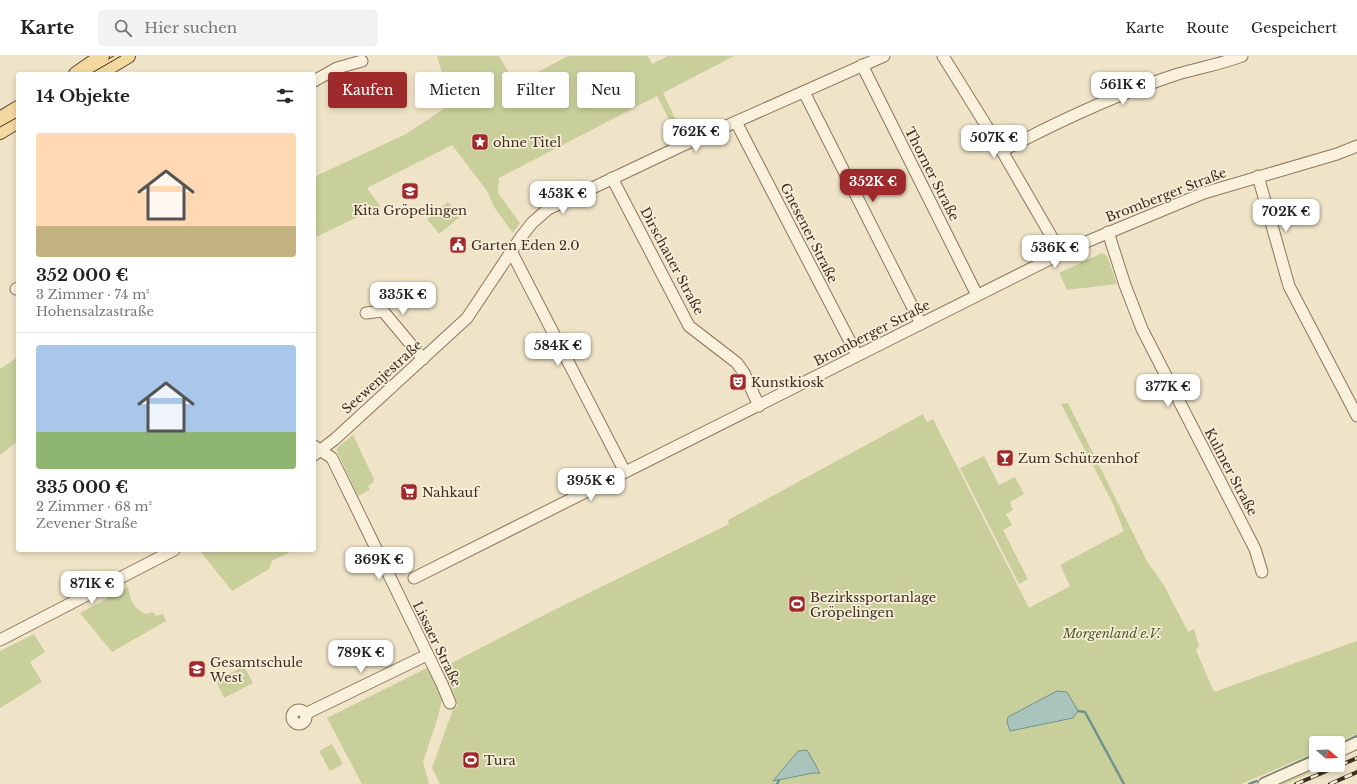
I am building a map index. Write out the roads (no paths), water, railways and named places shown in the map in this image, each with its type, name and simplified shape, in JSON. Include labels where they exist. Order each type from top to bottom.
[{"type":"main road","points":[[81,72],[128,56]]},
{"type":"main road","points":[[0,119],[16,109]]},
{"type":"main road","points":[[0,132],[16,122]]},
{"type":"street","name":"Seewenjestraße","points":[[316,450],[335,439],[467,318],[532,222],[548,209],[612,178],[884,56]]},
{"type":"street","points":[[943,56],[1002,151],[1061,253]]},
{"type":"street","points":[[1002,151],[1058,121],[1123,94],[1177,74],[1242,56]]},
{"type":"street","points":[[316,80],[337,68],[362,61]]},
{"type":"street","name":"Thorner Straße","points":[[862,65],[977,295]]},
{"type":"street","points":[[804,92],[921,324]]},
{"type":"street","name":"Gnesener Straße","points":[[736,122],[857,356]]},
{"type":"street","name":"Bromberger Straße","points":[[414,578],[1061,253],[1108,232],[1204,194],[1258,176],[1337,154],[1357,146]]},
{"type":"street","points":[[1258,176],[1290,286],[1357,416]]},
{"type":"street","name":"Dirschauer Straße","points":[[612,178],[690,326],[737,363],[744,373],[759,406]]},
{"type":"street","name":"Kulmer Straße","points":[[1108,232],[1125,286],[1142,329],[1255,549],[1262,572]]},
{"type":"street","points":[[511,251],[625,472]]},
{"type":"street","points":[[366,313],[383,311],[423,358]]},
{"type":"street","name":"Lissaer Straße","points":[[316,450],[332,458],[450,703]]},
{"type":"street","points":[[0,640],[170,552]]},
{"type":"street","points":[[305,714],[427,655]]},
{"type":"street","points":[[1345,749],[1357,743]]},
{"type":"street","points":[[1264,784],[1309,764]]},
{"type":"water","points":[[1057,691],[1067,692],[1078,711],[1073,718],[1010,731],[1007,722],[1008,717]]},
{"type":"water","points":[[807,750],[820,773],[773,781],[798,751]]},
{"type":"waterway","points":[[1078,711],[1085,712],[1124,784]]},
{"type":"waterway","points":[[1345,742],[1357,736]]},
{"type":"waterway","points":[[1261,779],[1309,757]]},
{"type":"waterway","points":[[777,784],[779,780]]},
{"type":"waterway","points":[[1249,784],[1257,781]]},
{"type":"tram line","points":[[93,72],[121,56]]},
{"type":"tram line","points":[[0,127],[16,118]]},
{"type":"railway","points":[[1296,784],[1357,758]]},
{"type":"railway","points":[[1330,784],[1357,772]]},
{"type":"place","name":"ohne Titel","points":[[480,142]]},
{"type":"place","name":"Kita Gröpelingen","points":[[410,191]]},
{"type":"place","name":"Garten Eden 2.0","points":[[458,245]]},
{"type":"place","name":"Kunstkiosk","points":[[738,382]]},
{"type":"place","name":"Zum Schützenhof","points":[[1005,458]]},
{"type":"place","name":"Nahkauf","points":[[409,492]]},
{"type":"place","name":"Bezirkssportanlage Gröpelingen","points":[[797,604]]},
{"type":"place","name":"Gesamtschule West","points":[[197,669]]},
{"type":"place","name":"Tura","points":[[471,760]]},
{"type":"park label","name":"Morgenland e.V.","points":[[1112,633]]}]
